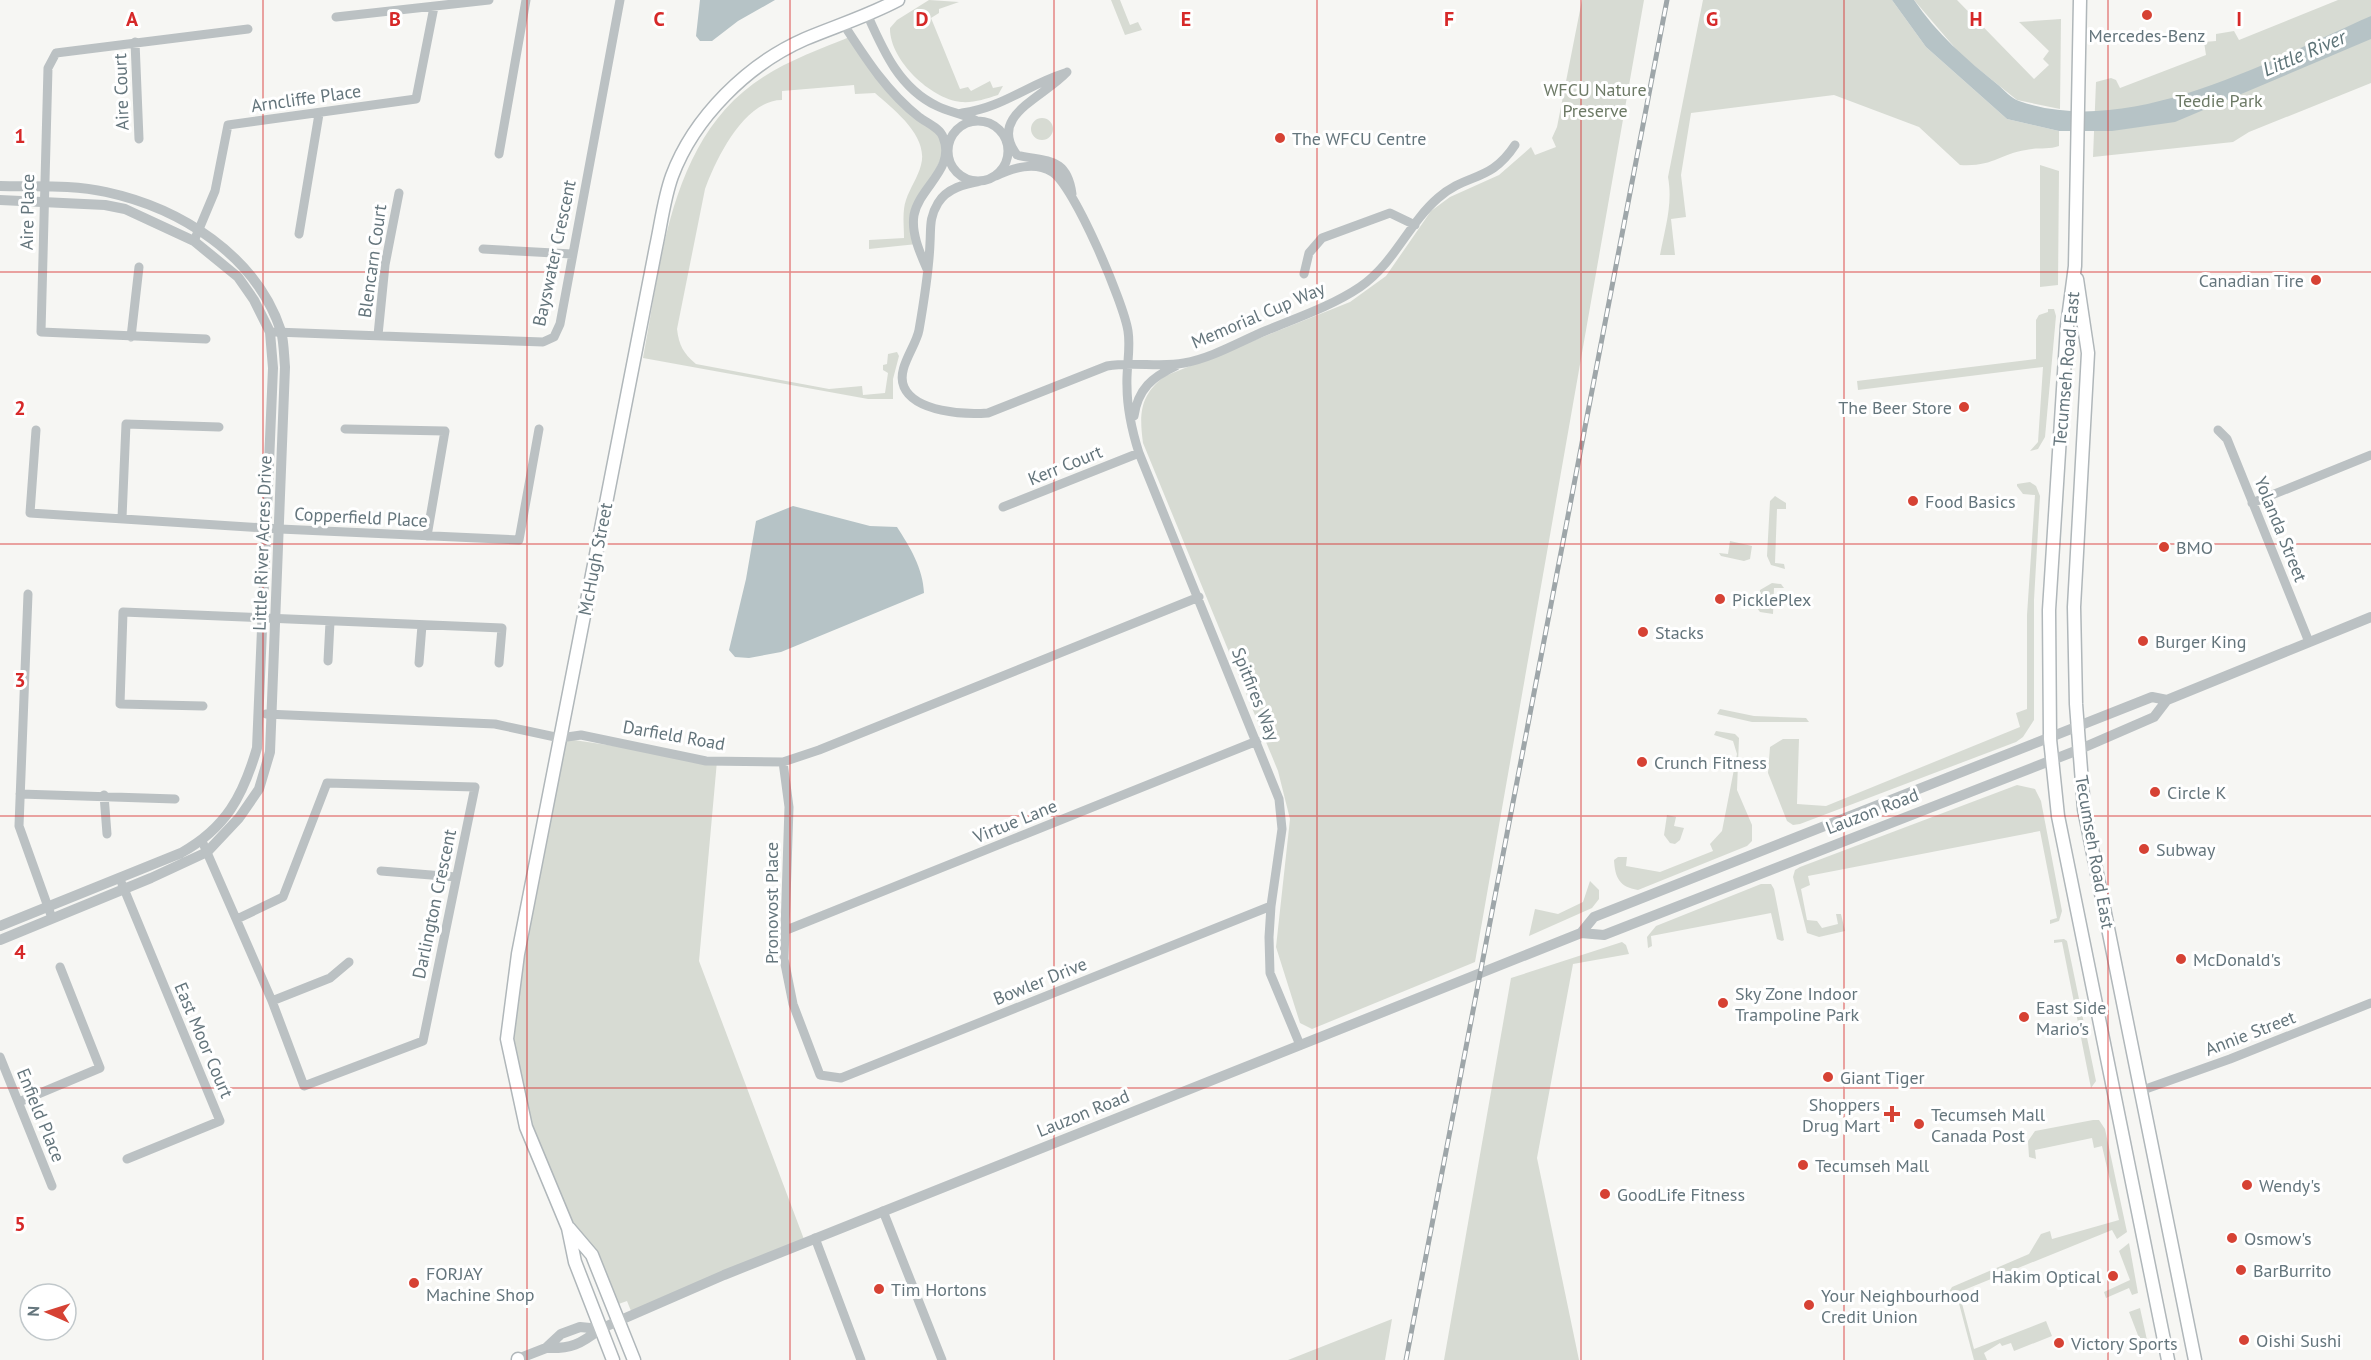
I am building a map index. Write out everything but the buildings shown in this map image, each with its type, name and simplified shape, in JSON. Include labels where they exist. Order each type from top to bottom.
[{"type":"main road","name":"McHugh Street","points":[[613,1360],[575,1262],[568,1228],[526,1127],[507,1039],[518,954],[672,175],[705,116],[730,89],[758,67],[804,40],[844,25],[898,0]]},
{"type":"main road","name":"Tecumseh Road East","points":[[2080,0],[2075,266],[2067,326],[2049,610],[2051,759],[2058,816],[2168,1360]]},
{"type":"main road","name":"Tecumseh Road East","points":[[2075,266],[2088,352],[2074,607],[2078,750],[2084,809],[2195,1360]]},
{"type":"main road","name":"McHugh Street","points":[[568,1228],[592,1255],[634,1360]]},
{"type":"street","points":[[336,17],[489,0]]},
{"type":"street","points":[[499,154],[526,0]]},
{"type":"street","name":"Bayswater Crescent","points":[[275,332],[543,342],[554,337],[560,324],[620,0]]},
{"type":"street","name":"Arncliffe Place","points":[[194,241],[215,191],[228,125],[416,99],[434,7]]},
{"type":"street","points":[[867,14],[888,61],[915,93],[938,107],[962,113],[976,121],[990,123],[1001,130],[1017,155],[1048,159],[1062,167],[1070,180],[1073,196],[1124,311],[1129,334],[1128,362]]},
{"type":"street","points":[[844,25],[891,92],[943,135],[949,163],[957,174],[970,180],[981,181],[1012,168],[1042,167],[1054,173],[1073,196]]},
{"type":"street","name":"Aire Place","points":[[206,339],[40,332],[48,68],[56,53],[248,29]]},
{"type":"street","name":"Aire Court","points":[[135,42],[139,140]]},
{"type":"street","points":[[962,113],[982,110],[1006,102],[1042,81],[1067,72],[1054,86],[1014,116],[1006,130],[1008,155],[1003,168],[996,176]]},
{"type":"street","points":[[299,234],[319,114]]},
{"type":"street","points":[[927,269],[915,234],[914,215],[923,194],[945,166],[946,148],[951,134],[962,125],[976,121]]},
{"type":"street","name":"Memorial Cup Way","points":[[981,181],[957,187],[939,201],[930,218],[927,269],[918,334],[902,375],[904,387],[913,399],[940,410],[967,415],[988,412],[1107,366],[1128,362],[1184,363],[1328,304],[1361,287],[1389,261],[1426,209],[1442,195],[1462,183],[1491,172],[1504,162],[1515,145]]},
{"type":"street","name":"Little River Acres Drive","points":[[0,186],[103,191],[129,198],[200,228],[244,266],[265,295],[285,367],[270,752],[259,789],[239,818],[205,847],[124,890],[0,940]]},
{"type":"street","name":"Blencarn Court","points":[[378,335],[385,265],[399,193]]},
{"type":"street","name":"Little River Acres Drive","points":[[0,200],[105,205],[125,209],[194,241],[238,277],[275,332],[257,748],[247,782],[229,814],[205,847],[0,926]]},
{"type":"street","points":[[1304,274],[1308,253],[1322,238],[1390,213],[1415,225]]},
{"type":"street","points":[[483,249],[572,254]]},
{"type":"street","points":[[131,337],[139,267]]},
{"type":"street","name":"Spitfires Way","points":[[1128,362],[1127,386],[1132,430],[1139,453],[1279,799],[1282,829],[1271,906],[1270,973],[1300,1045]]},
{"type":"street","points":[[1132,430],[1136,402],[1148,381],[1184,363]]},
{"type":"street","points":[[122,518],[126,424],[219,427]]},
{"type":"street","points":[[345,429],[445,431],[427,536]]},
{"type":"street","name":"Copperfield Place","points":[[36,430],[30,513],[280,529],[519,540],[539,429]]},
{"type":"street","name":"Yolanda Street","points":[[2218,430],[2227,439],[2310,642]]},
{"type":"street","name":"Kerr Court","points":[[1003,507],[1139,453]]},
{"type":"street","points":[[2252,503],[2371,455]]},
{"type":"street","points":[[28,594],[19,826],[52,918]]},
{"type":"street","name":"Darfield Road","points":[[258,714],[495,724],[560,738],[581,735],[706,761],[783,762],[819,750],[1198,597]]},
{"type":"street","points":[[203,706],[120,704],[123,612],[261,616],[330,622],[502,628],[499,663]]},
{"type":"street","name":"Lauzon Road","points":[[517,1360],[546,1348],[561,1334],[580,1327],[600,1329],[619,1322],[724,1275],[815,1238],[1581,933],[1604,935],[2078,750],[2154,717],[2167,700],[2371,617]]},
{"type":"street","points":[[328,661],[330,622]]},
{"type":"street","points":[[419,663],[422,625]]},
{"type":"street","name":"Lauzon Road","points":[[1581,933],[1594,917],[2152,697],[2167,700]]},
{"type":"street","name":"Virtue Lane","points":[[784,931],[1257,741]]},
{"type":"street","name":"Pronovost Place","points":[[783,762],[789,807],[784,959],[794,1004],[820,1075]]},
{"type":"street","name":"Darlington Crescent","points":[[205,847],[272,1001],[304,1086],[423,1041],[475,787],[327,783],[283,897],[237,919]]},
{"type":"street","points":[[20,794],[175,799]]},
{"type":"street","points":[[104,795],[107,834]]},
{"type":"street","points":[[381,871],[456,877]]},
{"type":"street","name":"East Moor Court","points":[[120,878],[220,1121],[127,1159]]},
{"type":"street","name":"Bowler Drive","points":[[820,1075],[841,1078],[1271,906]]},
{"type":"street","points":[[272,1001],[330,978],[349,962]]},
{"type":"street","points":[[19,1102],[100,1068],[60,967]]},
{"type":"street","name":"Annie Street","points":[[2140,1091],[2230,1059],[2371,1003]]},
{"type":"street","name":"Enfield Place","points":[[0,1057],[52,1186]]},
{"type":"street","points":[[883,1211],[942,1360]]},
{"type":"street","points":[[815,1238],[861,1360]]},
{"type":"green space","points":[[929,0],[959,2],[939,9],[939,13],[931,18],[960,89],[968,87],[971,91],[990,81],[993,88],[1003,86],[998,95],[970,102],[949,99],[937,94],[913,76],[904,64],[891,40],[890,28],[897,20]]},
{"type":"green space","points":[[1111,0],[1120,0],[1130,25],[1138,22],[1142,30],[1125,35]]},
{"type":"green space","name":"WFCU Nature Preserve","points":[[1582,0],[1644,0],[1475,962],[1312,1029],[1300,1023],[1276,947],[1290,819],[1278,771],[1143,443],[1141,423],[1143,405],[1150,390],[1165,376],[1350,302],[1386,276],[1431,211],[1450,197],[1499,175],[1531,147],[1535,155],[1556,147],[1552,138],[1557,127]]},
{"type":"green space","points":[[1703,0],[1892,0],[1926,47],[2007,119],[2059,131],[2059,146],[2017,152],[1981,164],[1960,165],[1919,127],[1834,95],[1691,113],[1681,175],[1686,217],[1671,219],[1675,255],[1660,255],[1669,206],[1668,177]]},
{"type":"green space","points":[[1914,0],[1957,0],[2034,79],[2049,65],[2043,59],[2049,51],[2019,22],[2061,19],[2060,109],[2017,100],[1961,55]]},
{"type":"green space","name":"Teedie Park","points":[[2338,0],[2371,0],[2371,83],[2249,132],[2233,142],[2093,157],[2096,82],[2111,78],[2116,80],[2120,88],[2206,55],[2204,42],[2216,41],[2216,34],[2234,31],[2239,40]]},
{"type":"green space","points":[[852,36],[891,92],[936,128],[946,148],[914,215],[917,244],[869,249],[869,240],[904,238],[905,204],[920,169],[922,154],[920,144],[908,124],[875,93],[855,94],[854,85],[782,91],[782,100],[768,103],[755,110],[744,120],[733,133],[716,162],[705,189],[677,329],[682,348],[696,364],[829,389],[862,386],[863,395],[885,393],[888,373],[883,370],[883,365],[887,364],[888,354],[897,352],[899,356],[893,379],[893,399],[868,399],[643,358],[656,284],[673,209],[686,173],[703,140],[725,110],[764,76]]},
{"type":"green space","points":[[1038,118],[1046,118],[1053,125],[1053,133],[1046,140],[1038,140],[1031,133],[1031,125]]},
{"type":"green space","points":[[2040,165],[2059,171],[2058,285],[2040,287]]},
{"type":"green space","points":[[2048,309],[2054,309],[2056,316],[2045,437],[2038,449],[2030,451],[2038,442],[2043,367],[1858,390],[1857,381],[2036,359],[2036,320],[2039,315],[2048,312]]},
{"type":"green space","points":[[2030,482],[2036,486],[2040,496],[2034,600],[2034,720],[2023,737],[2016,742],[1800,824],[1793,825],[1787,821],[1768,773],[1770,747],[1783,739],[1799,739],[1797,804],[1826,806],[2020,727],[2016,713],[2027,709],[2027,615],[2035,495],[2023,494],[2017,484]]},
{"type":"green space","points":[[1775,496],[1786,503],[1786,509],[1777,509],[1775,563],[1784,564],[1785,569],[1771,565],[1767,556],[1770,501]]},
{"type":"green space","points":[[1730,541],[1752,546],[1750,559],[1744,561],[1721,556],[1719,553],[1728,554]]},
{"type":"green space","points":[[1772,583],[1781,584],[1784,588],[1774,588],[1773,614],[1760,612],[1757,608],[1760,590]]},
{"type":"green space","points":[[1720,709],[1754,716],[1806,718],[1809,722],[1752,722],[1717,714]]},
{"type":"green space","points":[[1716,731],[1735,734],[1739,738],[1737,790],[1752,825],[1752,841],[1747,846],[1638,890],[1622,884],[1617,876],[1614,860],[1618,857],[1627,857],[1626,866],[1660,872],[1713,851],[1710,844],[1722,831],[1737,754],[1733,741],[1714,735]]},
{"type":"green space","points":[[560,738],[717,761],[699,961],[805,1242],[633,1316],[627,1301],[613,1306],[592,1255],[568,1228],[526,1127],[507,1039]]},
{"type":"green space","points":[[2017,785],[2035,789],[2041,801],[2062,911],[2059,921],[2050,924],[2050,920],[2057,918],[2040,831],[1808,876],[1810,885],[1801,889],[1807,920],[1817,921],[1822,928],[1838,924],[1836,914],[1841,914],[1845,931],[1819,937],[1807,933],[1793,877],[1795,870]]},
{"type":"green space","points":[[1667,815],[1676,817],[1674,826],[1684,828],[1680,840],[1675,844],[1670,843],[1664,835]]},
{"type":"green space","points":[[1590,881],[1599,890],[1599,899],[1592,908],[1529,936],[1535,909],[1558,914],[1583,902]]},
{"type":"green space","points":[[1761,884],[1771,884],[1774,889],[1784,940],[1777,939],[1771,913],[1651,936],[1652,946],[1648,948],[1647,937],[1656,926]]},
{"type":"green space","points":[[2054,940],[2067,941],[2096,1081],[2091,1088],[2062,942],[2054,943]]},
{"type":"green space","points":[[1622,942],[1626,945],[1629,954],[1573,964],[1537,1158],[1579,1360],[1444,1360],[1511,978]]},
{"type":"green space","points":[[2099,1120],[2105,1129],[2127,1232],[2117,1239],[2112,1230],[1959,1292],[1974,1349],[2046,1321],[2052,1336],[2014,1351],[2011,1343],[2002,1346],[2000,1343],[1984,1353],[1987,1360],[1974,1360],[1957,1296],[1949,1299],[1947,1295],[1952,1287],[2029,1254],[2041,1234],[2050,1231],[2052,1239],[2119,1220],[2102,1146],[2094,1148],[2092,1138],[2035,1150],[2036,1159],[2029,1157],[2028,1141],[2035,1131]]},
{"type":"green space","points":[[2129,1243],[2138,1293],[2132,1295],[2129,1288],[2106,1298],[2104,1292],[2130,1280],[2119,1251]]},
{"type":"green space","points":[[2140,1308],[2147,1340],[2139,1338],[2129,1312]]},
{"type":"green space","points":[[1392,1319],[1385,1360],[1288,1360]]},
{"type":"water","points":[[700,0],[775,0],[738,21],[712,41],[700,41],[696,36]]},
{"type":"water","name":"Little River","points":[[1892,0],[1914,0],[1952,45],[2013,98],[2062,110],[2107,110],[2153,103],[2199,90],[2245,73],[2371,16],[2371,39],[2175,122],[2112,131],[2059,131],[2007,119],[1926,47]]},
{"type":"water","points":[[793,506],[870,526],[897,527],[918,566],[924,593],[781,652],[749,658],[735,657],[729,650],[746,579],[756,521]]},
{"type":"railway","points":[[1406,1360],[1667,0]]},
{"type":"place","name":"Mercedes-Benz","points":[[2147,15]]},
{"type":"place","name":"The WFCU Centre","points":[[1280,138]]},
{"type":"place","name":"Canadian Tire","points":[[2316,280]]},
{"type":"place","name":"The Beer Store","points":[[1964,407]]},
{"type":"place","name":"Food Basics","points":[[1913,501]]},
{"type":"place","name":"BMO","points":[[2164,547]]},
{"type":"place","name":"PicklePlex","points":[[1720,599]]},
{"type":"place","name":"Stacks","points":[[1643,632]]},
{"type":"place","name":"Burger King","points":[[2143,641]]},
{"type":"place","name":"Crunch Fitness","points":[[1642,762]]},
{"type":"place","name":"Circle K","points":[[2155,792]]},
{"type":"place","name":"Subway","points":[[2144,849]]},
{"type":"place","name":"McDonald's","points":[[2181,959]]},
{"type":"place","name":"Sky Zone Indoor Trampoline Park","points":[[1723,1003]]},
{"type":"place","name":"East Side Mario's","points":[[2024,1017]]},
{"type":"place","name":"Giant Tiger","points":[[1828,1077]]},
{"type":"place","name":"Shoppers Drug Mart","points":[[1892,1114]]},
{"type":"place","name":"Tecumseh Mall Canada Post","points":[[1919,1124]]},
{"type":"place","name":"Tecumseh Mall","points":[[1803,1165]]},
{"type":"place","name":"Wendy's","points":[[2247,1185]]},
{"type":"place","name":"GoodLife Fitness","points":[[1605,1194]]},
{"type":"place","name":"Osmow's","points":[[2232,1238]]},
{"type":"place","name":"BarBurrito","points":[[2241,1270]]},
{"type":"place","name":"Hakim Optical","points":[[2113,1276]]},
{"type":"place","name":"FORJAY Machine Shop","points":[[414,1283]]},
{"type":"place","name":"Tim Hortons","points":[[879,1289]]},
{"type":"place","name":"Your Neighbourhood Credit Union","points":[[1809,1305]]},
{"type":"place","name":"Oishi Sushi","points":[[2244,1340]]},
{"type":"place","name":"Victory Sports","points":[[2059,1343]]}]
